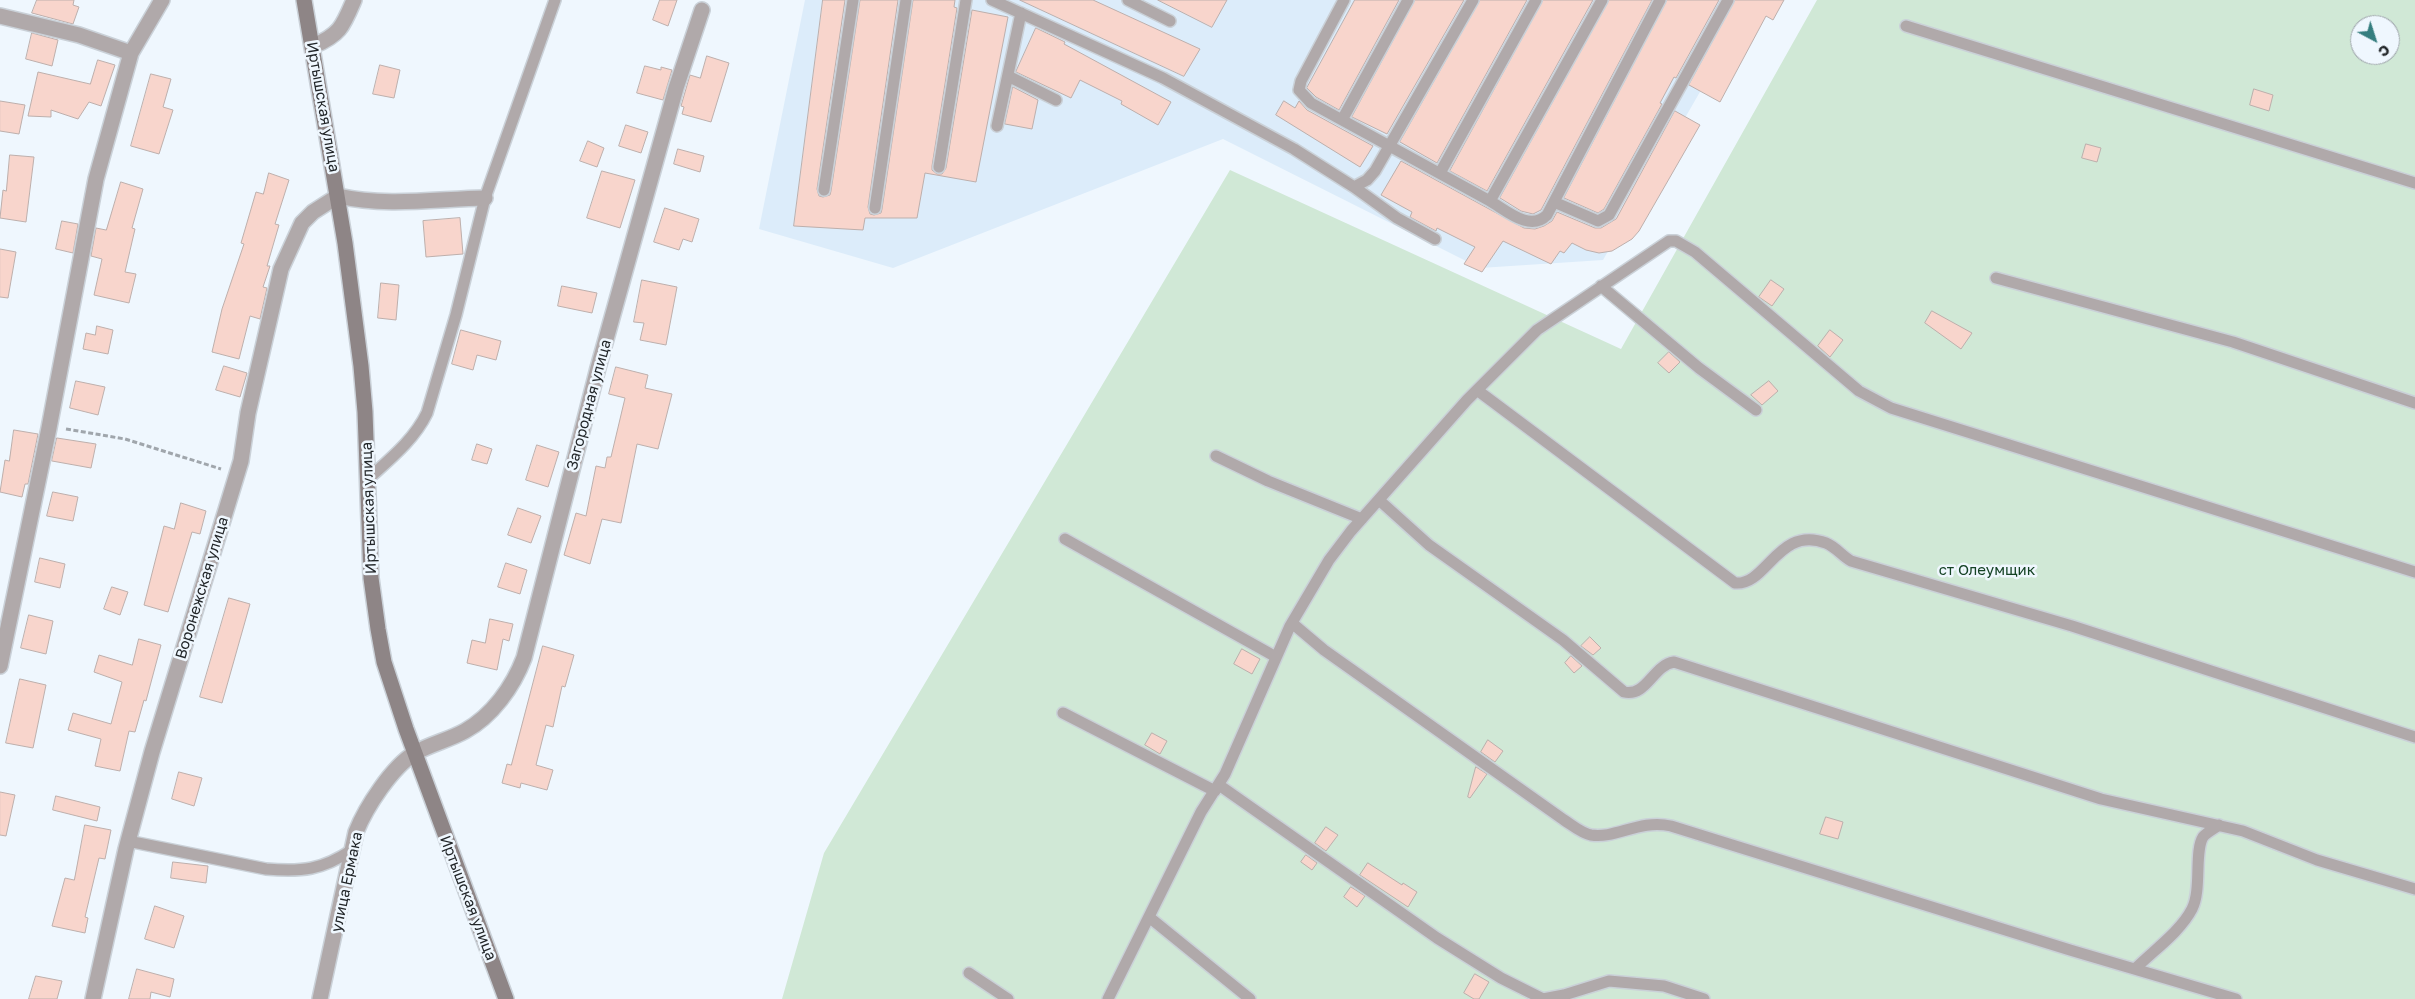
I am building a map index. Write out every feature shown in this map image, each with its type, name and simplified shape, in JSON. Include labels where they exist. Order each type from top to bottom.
[{"type":"main road","name":"Иртышская улица","points":[[304,0],[338,196],[361,366],[368,479],[371,578],[378,629],[395,698],[414,753],[506,999]]},
{"type":"street","points":[[0,666],[49,428],[96,179],[131,53],[162,0]]},
{"type":"street","points":[[313,46],[331,39],[344,23],[354,0]]},
{"type":"street","name":"Загородная улица","points":[[414,753],[475,724],[495,705],[516,677],[524,658],[601,358],[676,88],[702,10]]},
{"type":"street","points":[[0,16],[79,35],[131,53]]},
{"type":"street","points":[[338,196],[363,202],[397,203],[485,198]]},
{"type":"street","name":"Воронежская улица","points":[[93,999],[128,841],[152,752],[241,461],[248,413],[280,269],[302,223],[313,212],[338,196]]},
{"type":"street","name":"улица Ермака","points":[[320,999],[352,850],[364,813],[393,774],[414,753]]},
{"type":"lane","points":[[368,479],[408,442],[427,413],[456,315],[485,198],[555,0]]},
{"type":"lane","points":[[824,190],[853,0]]},
{"type":"lane","points":[[875,208],[906,0]]},
{"type":"lane","points":[[939,167],[966,0]]},
{"type":"lane","points":[[992,0],[1163,78],[1294,150],[1354,186],[1397,218],[1435,239]]},
{"type":"lane","points":[[1128,0],[1170,21]]},
{"type":"lane","points":[[1344,0],[1301,81],[1299,90],[1311,104],[1529,223],[1543,219],[1554,202],[1660,0]]},
{"type":"lane","points":[[1342,120],[1408,0]]},
{"type":"lane","points":[[1354,186],[1370,177],[1391,146],[1472,0]]},
{"type":"lane","points":[[1440,173],[1536,0]]},
{"type":"lane","points":[[1490,201],[1602,0]]},
{"type":"lane","points":[[1554,202],[1598,221],[1609,214],[1728,0]]},
{"type":"lane","points":[[997,126],[1021,13]]},
{"type":"lane","points":[[1906,26],[2415,183]]},
{"type":"lane","points":[[1008,76],[1056,100]]},
{"type":"lane","points":[[1108,999],[1201,812],[1226,774],[1292,623],[1329,560],[1362,519],[1477,390],[1537,330],[1657,247],[1669,241],[1676,241],[1695,252],[1859,391],[1879,403],[1959,430],[2415,572]]},
{"type":"lane","points":[[1996,278],[2233,342],[2415,403]]},
{"type":"lane","points":[[1601,286],[1699,368],[1756,410]]},
{"type":"lane","points":[[1477,390],[1736,583],[1746,583],[1791,544],[1820,542],[1833,547],[1852,561],[2072,626],[2415,738]]},
{"type":"lane","points":[[1216,456],[1268,481],[1362,519]]},
{"type":"lane","points":[[1379,500],[1429,545],[1563,640],[1624,692],[1629,693],[1640,690],[1658,671],[1668,663],[1674,662],[2101,799],[2243,831],[2317,860],[2415,889]]},
{"type":"lane","points":[[1065,539],[1276,657]]},
{"type":"lane","points":[[1292,623],[1324,650],[1564,820],[1587,834],[1608,833],[1647,824],[1671,826],[2070,950],[2236,999]]},
{"type":"lane","points":[[1063,713],[1217,788],[1437,938],[1501,978],[1543,999],[1564,995],[1609,981],[1664,986],[1704,999]]},
{"type":"lane","points":[[2136,968],[2177,927],[2192,909],[2198,881],[2201,842],[2205,836],[2219,825]]},
{"type":"lane","points":[[128,841],[266,869],[288,871],[300,871],[323,866],[352,850]]},
{"type":"lane","points":[[1150,917],[1250,999]]},
{"type":"lane","points":[[969,974],[1008,999]]},
{"type":"path","points":[[49,428],[77,429],[109,435],[164,450],[236,474]]},
{"type":"shaded area","points":[[805,0],[1753,0],[1603,260],[1480,268],[1223,139],[893,268],[759,229]]},
{"type":"green space","name":"ст Олеумщик","points":[[1817,0],[2415,0],[2415,999],[782,999],[824,853],[1230,170],[1621,349]]},
{"type":"building","points":[[37,0],[74,0],[73,5],[79,7],[73,24],[32,13]]},
{"type":"building","points":[[660,0],[677,0],[668,26],[653,20]]},
{"type":"building","points":[[823,0],[845,0],[817,189],[819,196],[823,197],[830,195],[831,191],[860,0],[898,0],[868,207],[870,214],[874,215],[881,213],[882,209],[913,0],[955,0],[954,7],[957,8],[932,166],[932,170],[937,174],[942,174],[946,168],[972,10],[1008,17],[976,182],[925,173],[917,218],[865,218],[863,230],[794,226]]},
{"type":"building","points":[[1020,0],[1093,0],[1200,49],[1184,76]]},
{"type":"building","points":[[1158,0],[1227,0],[1212,27]]},
{"type":"building","points":[[1355,0],[1399,0],[1339,110],[1316,97],[1307,88]]},
{"type":"building","points":[[1415,0],[1464,0],[1387,134],[1352,117]]},
{"type":"building","points":[[1480,0],[1527,0],[1437,163],[1400,142]]},
{"type":"building","points":[[1543,0],[1593,0],[1487,191],[1450,171]]},
{"type":"building","points":[[1609,0],[1652,0],[1541,210],[1533,214],[1521,211],[1500,198]]},
{"type":"building","points":[[1667,0],[1719,0],[1676,78],[1674,77],[1660,103],[1662,104],[1604,209],[1598,213],[1564,198]]},
{"type":"building","points":[[1735,0],[1784,0],[1773,20],[1766,16],[1720,102],[1689,85]]},
{"type":"building","points":[[1036,28],[1065,42],[1064,44],[1171,102],[1158,125],[1121,104],[1122,101],[1080,80],[1071,98],[1016,72]]},
{"type":"building","points":[[32,33],[58,40],[52,66],[26,59]]},
{"type":"building","points":[[707,56],[729,63],[711,122],[682,114],[684,107],[681,106],[690,75],[700,78]]},
{"type":"building","points":[[98,60],[115,65],[101,106],[89,102],[78,119],[51,110],[51,117],[28,116],[38,72],[90,84]]},
{"type":"building","points":[[380,65],[400,70],[394,98],[373,94]]},
{"type":"building","points":[[645,66],[661,70],[661,67],[672,70],[663,100],[637,93]]},
{"type":"building","points":[[151,74],[171,79],[163,107],[173,110],[159,154],[131,146]]},
{"type":"building","points":[[1013,87],[1038,100],[1032,129],[1005,124]]},
{"type":"building","points":[[2254,89],[2273,95],[2269,111],[2250,105]]},
{"type":"building","points":[[0,101],[25,105],[19,134],[0,131]]},
{"type":"building","points":[[1284,101],[1295,108],[1299,101],[1307,110],[1373,146],[1360,167],[1276,115]]},
{"type":"building","points":[[1675,111],[1700,125],[1639,231],[1632,239],[1612,251],[1599,253],[1586,250],[1572,243],[1564,253],[1560,251],[1551,264],[1503,241],[1482,272],[1464,264],[1475,247],[1437,228],[1436,231],[1410,217],[1412,212],[1381,195],[1401,161],[1524,228],[1535,229],[1544,226],[1552,221],[1557,212],[1595,228],[1601,228],[1616,219]]},
{"type":"building","points":[[626,125],[648,132],[641,153],[619,146]]},
{"type":"building","points":[[588,141],[604,148],[597,167],[580,161]]},
{"type":"building","points":[[2086,144],[2101,148],[2097,162],[2082,158]]},
{"type":"building","points":[[678,149],[704,156],[700,172],[674,164]]},
{"type":"building","points":[[10,155],[34,157],[26,222],[0,218],[3,190],[6,191]]},
{"type":"building","points":[[602,171],[635,180],[620,228],[587,218]]},
{"type":"building","points":[[269,173],[289,180],[275,224],[279,225],[267,266],[270,266],[263,287],[267,288],[260,319],[250,316],[239,359],[212,352],[222,309],[244,244],[241,243],[256,192],[263,194]]},
{"type":"building","points":[[121,182],[143,189],[132,228],[135,229],[125,272],[136,274],[129,303],[94,295],[102,259],[91,256],[96,228],[106,230]]},
{"type":"building","points":[[665,208],[699,219],[692,242],[683,239],[679,250],[654,242]]},
{"type":"building","points":[[460,218],[463,254],[426,257],[423,221]]},
{"type":"building","points":[[62,221],[78,224],[73,253],[56,249]]},
{"type":"building","points":[[0,249],[16,252],[8,298],[0,297]]},
{"type":"building","points":[[642,280],[677,287],[666,345],[640,340],[644,323],[634,322]]},
{"type":"building","points":[[1771,280],[1784,289],[1772,306],[1759,297]]},
{"type":"building","points":[[381,283],[399,285],[396,320],[378,318]]},
{"type":"building","points":[[562,286],[597,293],[592,313],[558,306]]},
{"type":"building","points":[[1932,311],[1972,333],[1961,349],[1925,323]]},
{"type":"building","points":[[97,326],[113,330],[108,354],[83,349],[86,333],[95,335]]},
{"type":"building","points":[[461,330],[501,341],[496,360],[477,355],[473,370],[452,364]]},
{"type":"building","points":[[1830,330],[1843,340],[1830,357],[1818,346]]},
{"type":"building","points":[[1669,352],[1680,362],[1669,373],[1658,363]]},
{"type":"building","points":[[224,366],[247,373],[240,397],[216,390]]},
{"type":"building","points":[[616,367],[648,375],[645,388],[672,394],[658,449],[637,444],[621,523],[602,519],[590,564],[564,555],[576,513],[586,516],[596,466],[605,468],[607,457],[611,457],[625,398],[609,394]]},
{"type":"building","points":[[76,381],[105,387],[98,415],[70,408]]},
{"type":"building","points":[[1769,381],[1778,391],[1762,405],[1751,395]]},
{"type":"building","points":[[14,430],[38,434],[28,484],[25,484],[22,497],[0,492],[5,460],[9,461]]},
{"type":"building","points":[[57,438],[96,444],[91,468],[52,461]]},
{"type":"building","points":[[477,444],[492,449],[487,464],[472,460]]},
{"type":"building","points":[[537,445],[559,452],[548,487],[526,480]]},
{"type":"building","points":[[53,492],[78,497],[73,521],[47,516]]},
{"type":"building","points":[[181,503],[206,511],[200,534],[192,532],[168,612],[144,605],[164,526],[174,529]]},
{"type":"building","points":[[518,508],[541,516],[531,543],[508,535]]},
{"type":"building","points":[[40,558],[65,564],[60,588],[35,582]]},
{"type":"building","points":[[506,563],[527,570],[520,594],[498,587]]},
{"type":"building","points":[[112,587],[128,592],[120,615],[104,609]]},
{"type":"building","points":[[229,598],[250,604],[222,703],[200,697]]},
{"type":"building","points":[[29,615],[53,621],[46,654],[21,648]]},
{"type":"building","points":[[490,619],[513,624],[509,641],[503,639],[497,670],[467,663],[472,640],[485,643]]},
{"type":"building","points":[[1590,637],[1601,648],[1593,655],[1581,646]]},
{"type":"building","points":[[139,639],[161,645],[146,701],[144,700],[135,732],[129,731],[120,771],[95,766],[101,739],[68,730],[73,713],[111,724],[122,682],[94,672],[99,655],[132,665]]},
{"type":"building","points":[[543,646],[574,655],[565,687],[562,686],[553,727],[546,725],[536,765],[553,770],[547,790],[521,783],[520,788],[502,783],[507,764],[511,765]]},
{"type":"building","points":[[1242,649],[1260,659],[1252,674],[1234,664]]},
{"type":"building","points":[[1571,656],[1582,666],[1574,673],[1565,663]]},
{"type":"building","points":[[20,679],[46,685],[33,748],[6,743]]},
{"type":"building","points":[[1152,733],[1167,741],[1160,754],[1145,745]]},
{"type":"building","points":[[1488,740],[1503,751],[1495,762],[1481,752]]},
{"type":"building","points":[[1476,767],[1487,774],[1470,798],[1468,797]]},
{"type":"building","points":[[179,772],[202,778],[194,806],[172,799]]},
{"type":"building","points":[[0,792],[15,795],[6,836],[0,835]]},
{"type":"building","points":[[56,796],[100,807],[97,821],[53,810]]},
{"type":"building","points":[[1826,817],[1843,822],[1838,839],[1820,834]]},
{"type":"building","points":[[85,825],[111,830],[105,859],[99,858],[85,917],[88,918],[85,933],[52,926],[65,878],[74,880]]},
{"type":"building","points":[[1326,827],[1338,835],[1326,851],[1315,843]]},
{"type":"building","points":[[1306,855],[1317,863],[1312,870],[1301,862]]},
{"type":"building","points":[[173,862],[208,866],[206,883],[171,878]]},
{"type":"building","points":[[1368,863],[1402,885],[1403,883],[1417,892],[1408,907],[1360,875]]},
{"type":"building","points":[[1351,887],[1365,896],[1357,907],[1344,897]]},
{"type":"building","points":[[155,906],[184,916],[174,948],[145,939]]},
{"type":"building","points":[[137,969],[174,979],[170,997],[151,992],[150,999],[129,999]]},
{"type":"building","points":[[1475,974],[1489,982],[1479,999],[1474,999],[1464,993]]},
{"type":"building","points":[[36,976],[62,981],[57,999],[29,999]]}]
